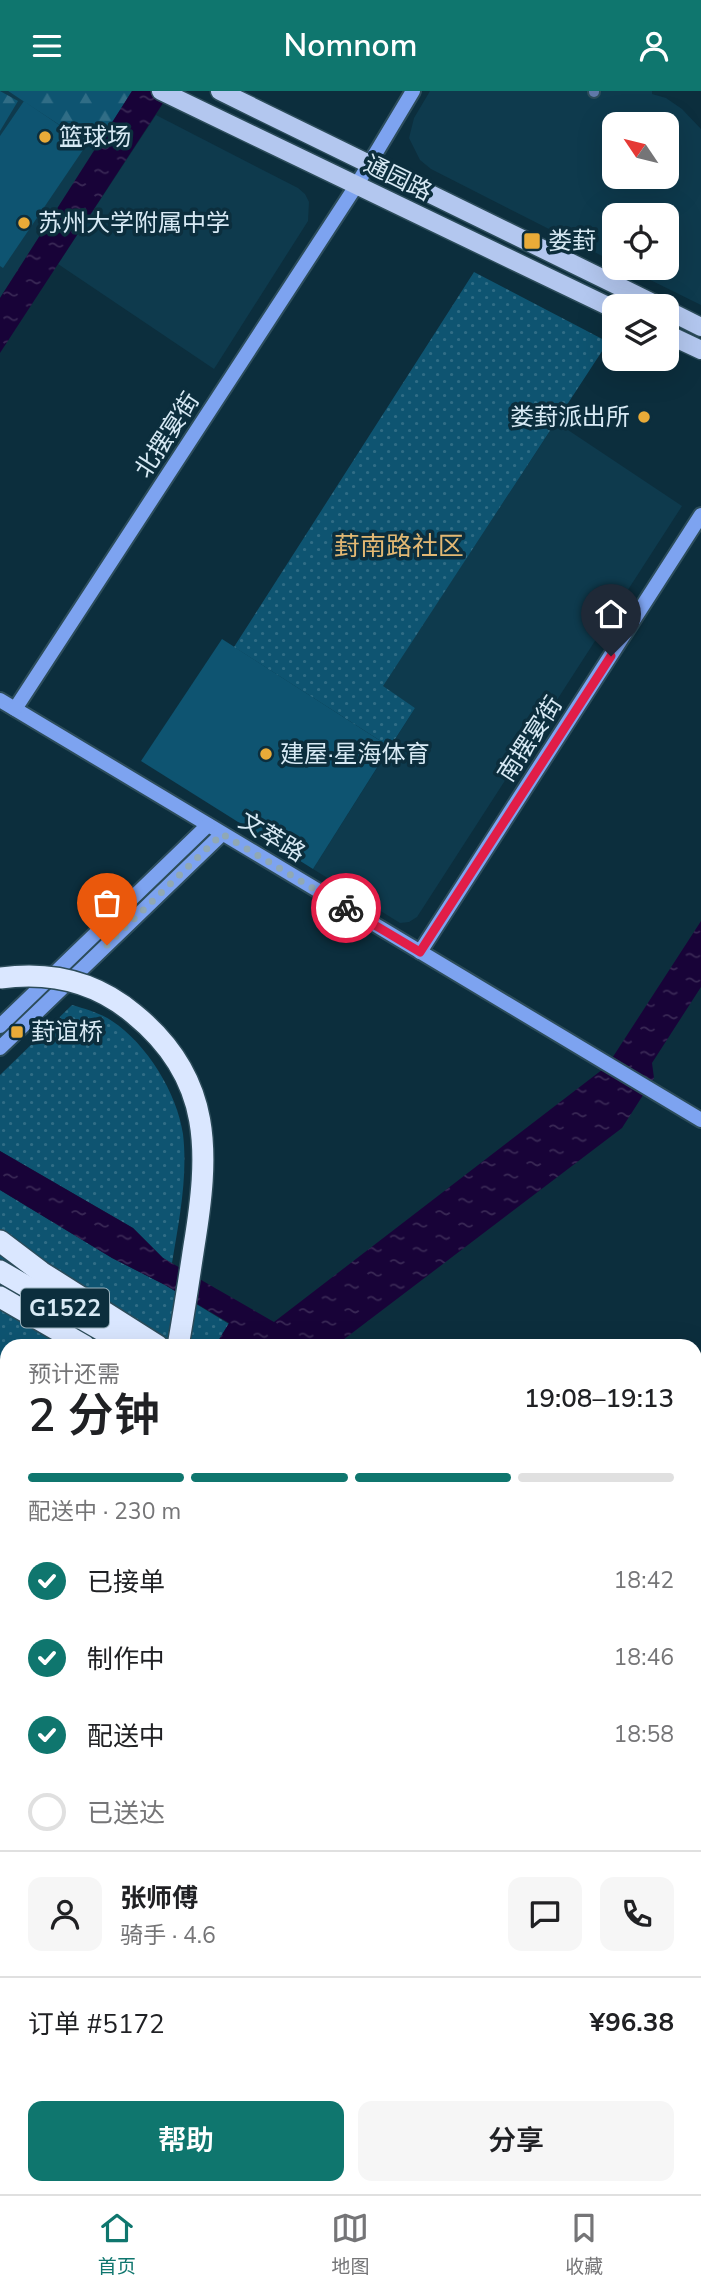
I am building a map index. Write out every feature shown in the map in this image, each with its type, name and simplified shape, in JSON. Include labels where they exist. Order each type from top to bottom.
[{"type":"highway","points":[[0,978],[33,975],[59,977],[109,996],[158,1035],[190,1084],[201,1122],[204,1181],[179,1339]]},
{"type":"highway","points":[[0,991],[47,988],[75,994],[101,1005],[151,1041],[175,1076],[191,1118],[194,1182],[169,1339]]},
{"type":"highway","points":[[0,1241],[52,1279],[147,1339]]},
{"type":"highway","name":"G1522","points":[[0,1271],[118,1339]]},
{"type":"highway","name":"G1522","points":[[0,1297],[73,1339]]},
{"type":"main road","name":"通园路","points":[[220,91],[635,294]]},
{"type":"main road","name":"北摆宴街","points":[[15,709],[356,186],[414,91]]},
{"type":"main road","name":"通园路","points":[[167,94],[602,303]]},
{"type":"main road","points":[[679,316],[701,327]]},
{"type":"main road","points":[[679,340],[701,350]]},
{"type":"main road","name":"南摆宴街","points":[[420,952],[701,515]]},
{"type":"main road","name":"文萃路","points":[[0,700],[701,1120]]},
{"type":"main road","points":[[0,1026],[208,825]]},
{"type":"main road","points":[[0,1048],[222,834]]},
{"type":"shaded area","name":"苏州大学附属中学","points":[[0,91],[8,91],[96,149],[0,298]]},
{"type":"shaded area","points":[[430,91],[652,91],[652,94],[666,98],[682,109],[701,129],[701,305],[650,280],[679,280],[679,203],[602,203],[602,256],[431,169],[420,160],[409,138],[414,118]]},
{"type":"shaded area","points":[[156,115],[298,188],[309,202],[308,221],[214,369],[58,264]]},
{"type":"shaded area","points":[[556,422],[682,506],[417,917],[400,923],[313,869],[415,708],[382,686]]},
{"type":"green space","points":[[0,91],[18,101],[0,131]]},
{"type":"green space","points":[[8,91],[132,91],[96,149]]},
{"type":"green space","name":"苏州大学附属中学","points":[[24,101],[87,144],[3,268],[0,266],[0,136]]},
{"type":"green space","points":[[474,272],[602,339],[602,351],[383,686],[415,708],[390,747],[234,647]]},
{"type":"green space","name":"建屋·星海体育","points":[[222,639],[390,747],[313,869],[141,761]]},
{"type":"green space","points":[[72,1005],[103,1016],[125,1031],[148,1056],[174,1102],[183,1134],[184,1166],[172,1263],[163,1258],[133,1228],[0,1151],[0,1075]]},
{"type":"green space","points":[[0,1190],[112,1258],[165,1285],[229,1324],[219,1339],[0,1339]]},
{"type":"water","points":[[132,91],[171,91],[0,353],[0,298]]},
{"type":"water","points":[[701,921],[701,987],[652,1063],[654,1078],[622,1128],[344,1339],[219,1339],[229,1323],[165,1285],[112,1258],[0,1190],[0,1151],[133,1228],[163,1258],[274,1322],[607,1066]]},
{"type":"way so far","points":[[107,945],[222,834],[346,908]]},
{"type":"place","name":"篮球场","points":[[45,137]]},
{"type":"place","name":"苏州大学附属中学","points":[[24,223]]},
{"type":"place","name":"娄葑","points":[[532,241]]},
{"type":"place","name":"娄葑派出所","points":[[644,417]]},
{"type":"place","name":"建屋·星海体育","points":[[266,754]]},
{"type":"place","name":"葑谊桥","points":[[17,1032]]},
{"type":"district","name":"葑南路社区","points":[[399,546]]},
{"type":"route","points":[[346,908],[420,952],[611,656]]}]
